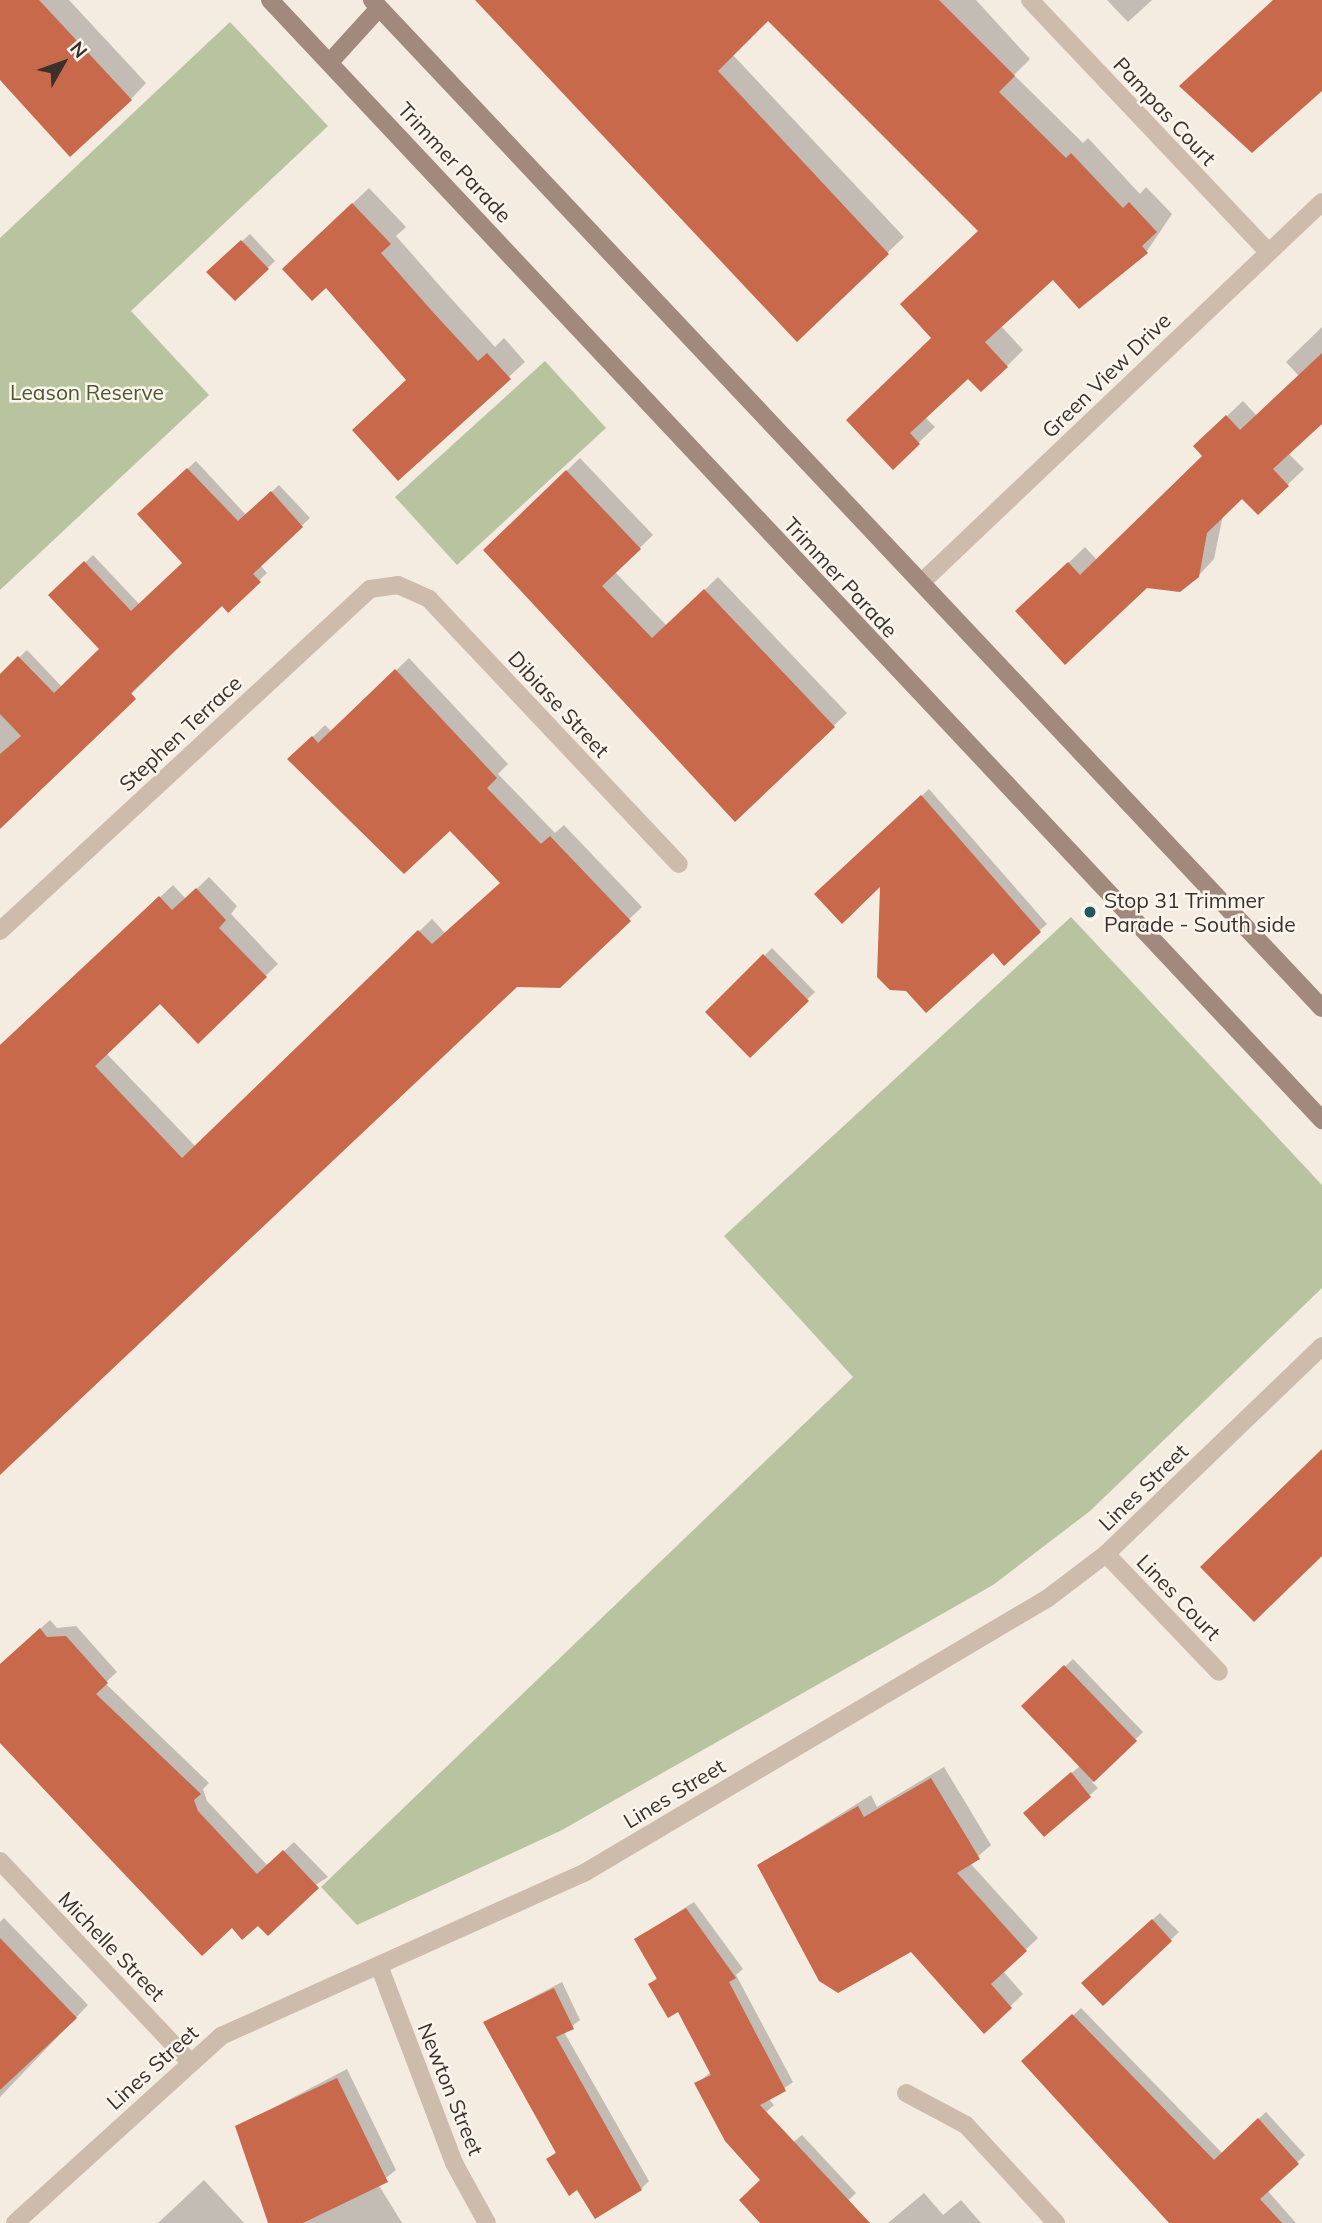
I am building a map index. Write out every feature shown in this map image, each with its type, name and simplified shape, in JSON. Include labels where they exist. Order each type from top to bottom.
[{"type":"main road","name":"Trimmer Parade","points":[[270,0],[1322,1120]]},
{"type":"main road","points":[[330,62],[375,4],[923,581],[1322,1008]]},
{"type":"street","name":"Pampas Court","points":[[1030,0],[1268,252]]},
{"type":"street","name":"Green View Drive","points":[[923,581],[1322,201]]},
{"type":"street","name":"Dibiase Street","points":[[398,585],[429,599],[679,864]]},
{"type":"street","name":"Stephen Terrace","points":[[0,931],[370,589],[398,585]]},
{"type":"street","name":"Lines Street","points":[[15,2223],[221,2036],[380,1968],[583,1873],[1048,1598],[1106,1554],[1322,1346]]},
{"type":"street","name":"Lines Court","points":[[1106,1554],[1219,1672]]},
{"type":"street","name":"Michelle Street","points":[[0,1861],[190,2062]]},
{"type":"street","name":"Newton Street","points":[[380,1968],[454,2163],[487,2223]]},
{"type":"street","points":[[906,2093],[966,2125],[1056,2223]]},
{"type":"green space","name":"Leason Reserve","points":[[230,22],[328,126],[131,311],[209,395],[0,590],[0,238]]},
{"type":"green space","points":[[545,361],[606,428],[457,565],[395,497]]},
{"type":"green space","points":[[1071,917],[1322,1185],[1322,1288],[1090,1511],[993,1585],[562,1830],[357,1925],[321,1887],[853,1377],[724,1236]]},
{"type":"building","points":[[0,0],[39,0],[132,100],[70,157],[0,80]]},
{"type":"building","points":[[475,0],[939,0],[1015,76],[999,92],[1066,158],[1071,153],[1123,208],[1129,202],[1157,232],[1142,246],[1148,253],[1079,309],[1053,280],[985,342],[1008,367],[981,392],[968,379],[910,433],[920,444],[893,470],[846,420],[931,338],[900,304],[978,231],[768,21],[718,71],[889,254],[797,342]]},
{"type":"building","points":[[1273,0],[1322,0],[1322,91],[1252,153],[1179,86]]},
{"type":"building","points":[[352,203],[391,244],[381,253],[431,310],[478,361],[487,353],[511,379],[398,481],[352,430],[406,380],[326,288],[312,301],[282,269]]},
{"type":"building","points":[[241,240],[269,269],[235,301],[206,272]]},
{"type":"building","points":[[1322,353],[1322,424],[1273,469],[1289,486],[1258,515],[1242,499],[1207,533],[1199,577],[1180,592],[1147,588],[1065,665],[1015,611],[1068,562],[1080,575],[1202,456],[1193,446],[1226,415],[1240,430]]},
{"type":"building","points":[[187,468],[238,521],[271,491],[303,527],[253,574],[261,582],[228,613],[222,606],[131,693],[136,699],[0,829],[0,754],[21,736],[0,714],[0,674],[18,656],[54,693],[99,649],[48,595],[84,561],[131,611],[182,563],[137,514]]},
{"type":"building","points":[[566,470],[641,549],[602,586],[652,638],[704,589],[835,727],[735,822],[483,550]]},
{"type":"building","points":[[395,669],[497,778],[487,788],[541,844],[550,836],[631,921],[560,988],[517,987],[0,1475],[0,1045],[159,896],[172,910],[196,888],[226,920],[219,928],[267,977],[198,1044],[160,1004],[95,1066],[182,1158],[418,930],[432,944],[500,883],[450,831],[404,874],[287,759],[312,736],[318,743]]},
{"type":"building","points":[[921,795],[1041,932],[1004,966],[993,953],[926,1013],[906,991],[890,990],[877,977],[880,887],[842,924],[814,894]]},
{"type":"building","points":[[763,954],[809,1001],[750,1058],[705,1012]]},
{"type":"building","points":[[1322,1449],[1322,1556],[1254,1622],[1200,1567]]},
{"type":"building","points":[[40,1628],[47,1637],[66,1636],[108,1683],[96,1694],[201,1794],[194,1800],[198,1811],[257,1874],[283,1850],[319,1888],[268,1936],[258,1926],[242,1940],[232,1928],[202,1956],[0,1743],[0,1664]]},
{"type":"building","points":[[1064,1665],[1137,1741],[1094,1782],[1021,1706]]},
{"type":"building","points":[[1071,1772],[1091,1797],[1044,1837],[1023,1813]]},
{"type":"building","points":[[931,1778],[980,1859],[957,1873],[1027,1951],[991,1984],[1012,2008],[984,2034],[911,1952],[838,1993],[819,1981],[757,1865],[858,1806],[864,1817]]},
{"type":"building","points":[[686,1908],[736,1978],[729,1982],[786,2091],[760,2105],[870,2223],[760,2223],[739,2200],[760,2180],[725,2141],[694,2083],[711,2075],[678,2012],[668,2018],[648,1984],[657,1979],[634,1939]]},
{"type":"building","points":[[1152,1919],[1172,1941],[1103,2006],[1081,1983]]},
{"type":"building","points":[[0,1938],[77,2018],[0,2090]]},
{"type":"building","points":[[554,1988],[574,2029],[556,2037],[642,2190],[595,2219],[577,2190],[569,2196],[546,2159],[556,2153],[483,2022]]},
{"type":"building","points":[[1072,2014],[1214,2160],[1258,2118],[1299,2164],[1260,2199],[1282,2223],[1169,2223],[1021,2061]]},
{"type":"building","points":[[337,2078],[388,2182],[303,2223],[268,2223],[235,2126]]},
{"type":"place","name":"Stop 31 Trimmer Parade - South side","points":[[1090,912]]}]
